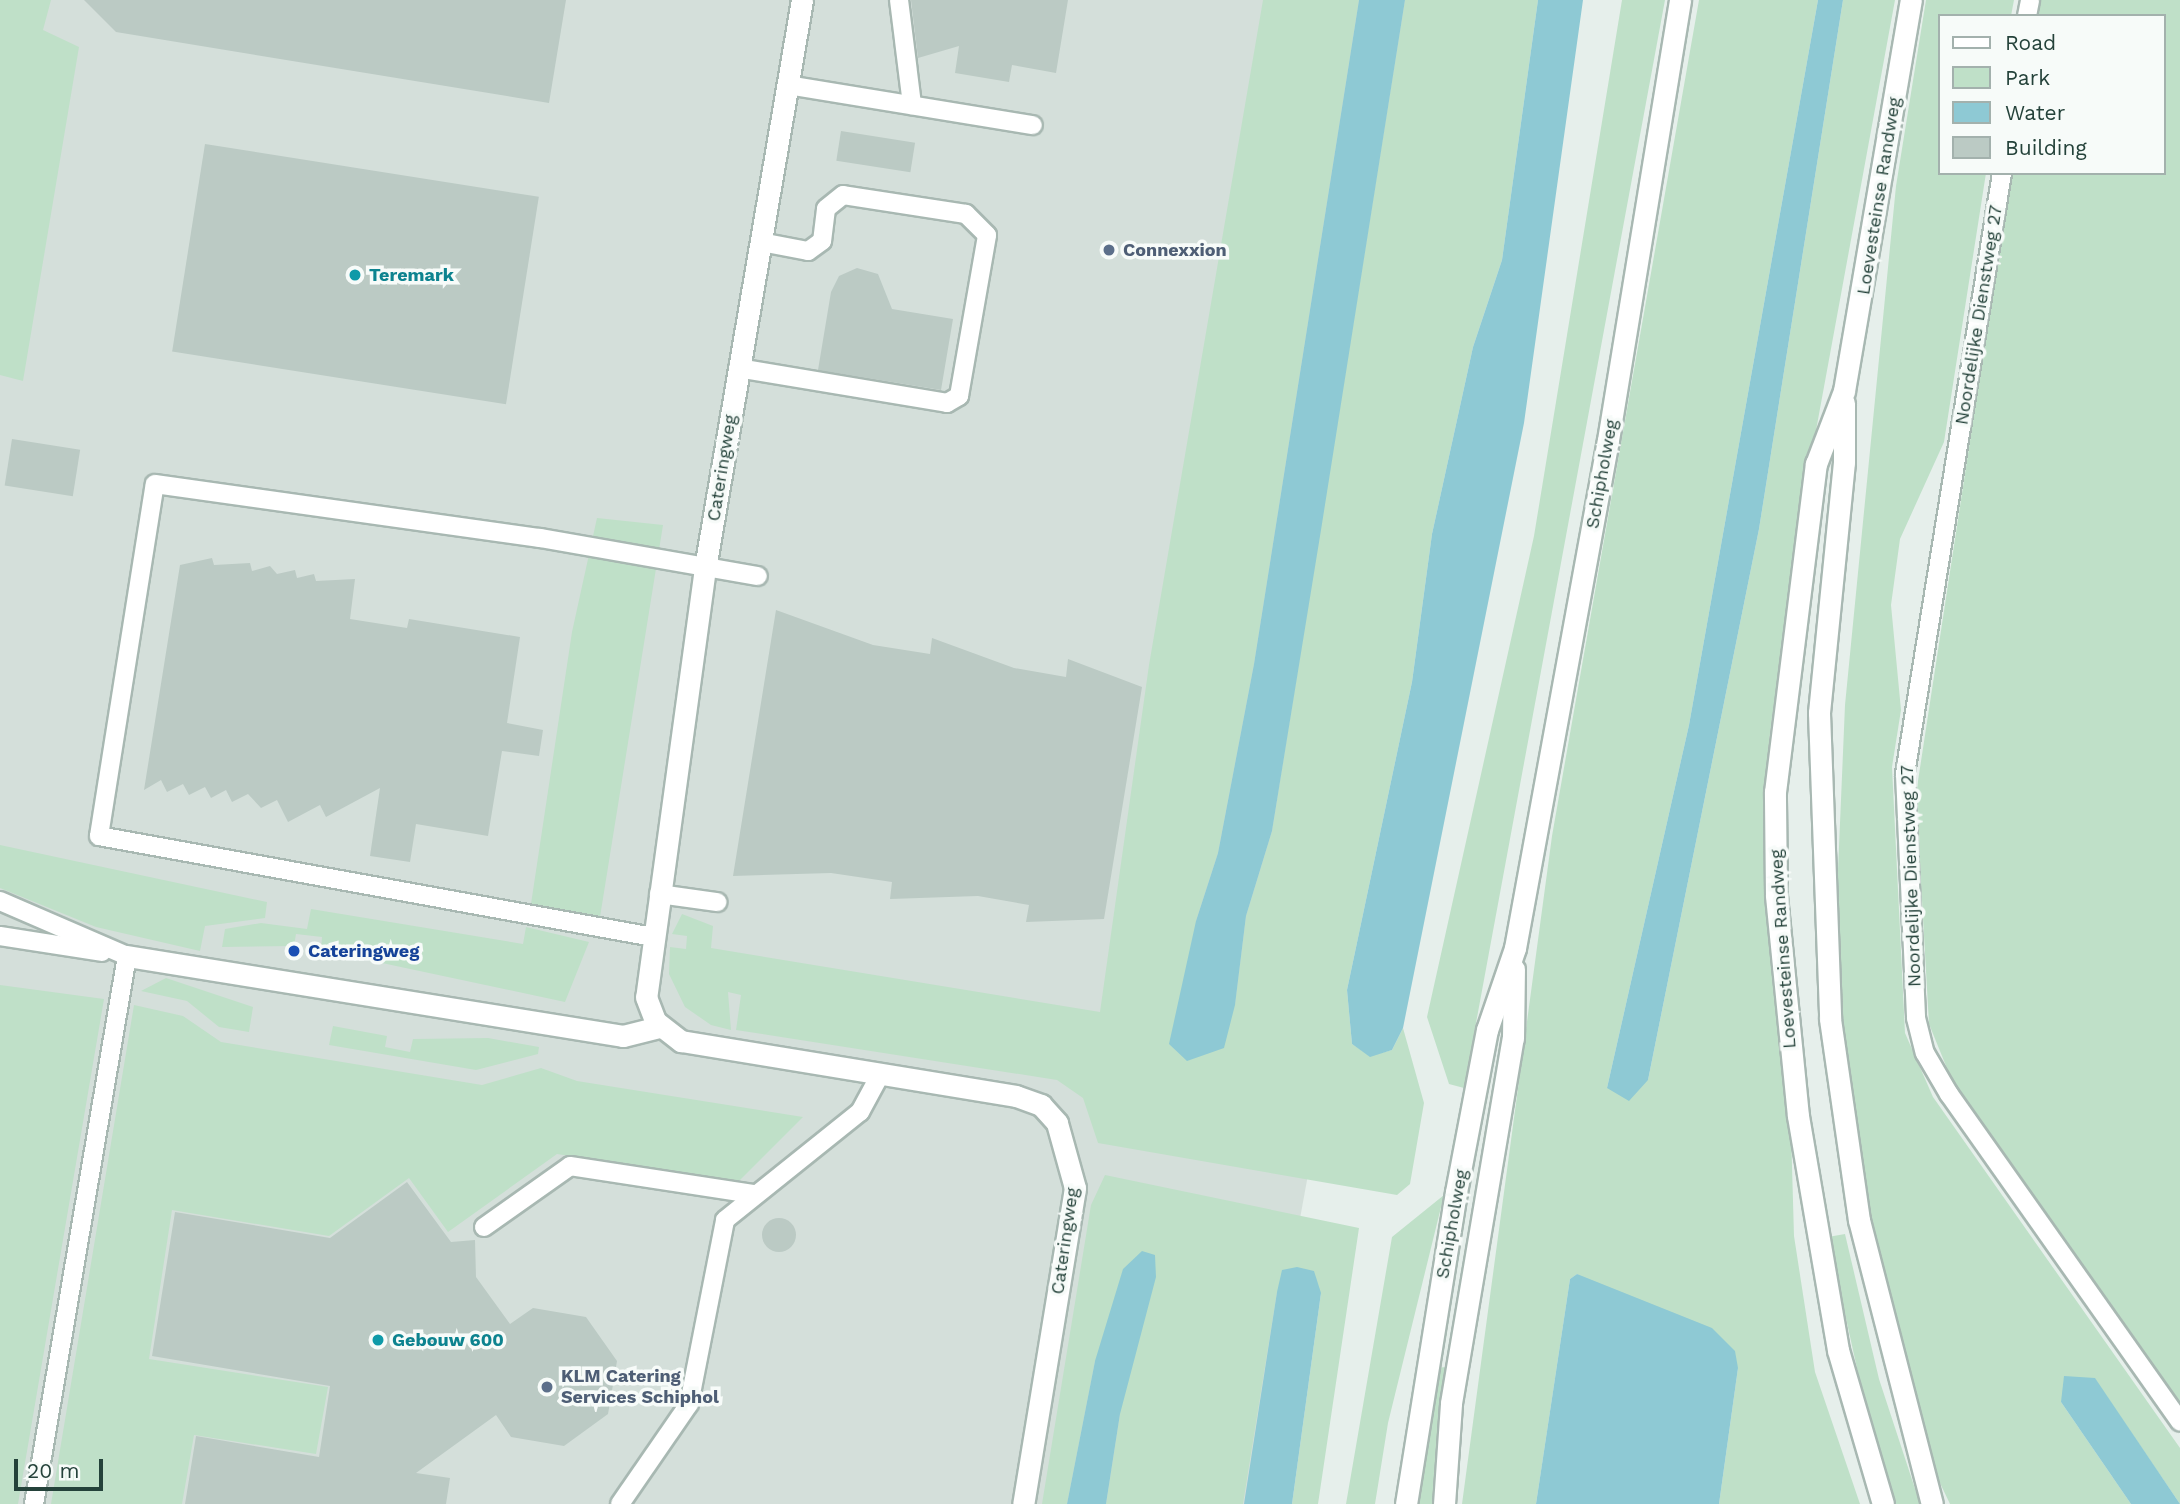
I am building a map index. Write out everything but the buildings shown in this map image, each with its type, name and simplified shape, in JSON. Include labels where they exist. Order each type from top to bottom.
[{"type":"street","name":"Cateringweg","points":[[802,0],[705,568],[646,997],[660,1027],[690,1043],[1041,1105],[1057,1122],[1068,1152],[1075,1188],[1023,1504]]},
{"type":"street","name":"Schipholweg","points":[[1444,1504],[1451,1403],[1513,1038],[1515,948],[1681,0]]},
{"type":"street","name":"Loevesteinse Randweg","points":[[1911,0],[1844,391],[1844,462],[1819,713],[1830,1018],[1862,1232],[1932,1504]]},
{"type":"street","name":"Loevesteinse Randweg","points":[[1844,391],[1816,464],[1791,626],[1775,792],[1776,895],[1815,1229],[1838,1350],[1883,1504]]},
{"type":"street","name":"Schipholweg","points":[[1406,1504],[1487,1030],[1515,948]]},
{"type":"street","points":[[127,956],[622,1036],[660,1027]]},
{"type":"lane","points":[[899,0],[912,105]]},
{"type":"lane","points":[[788,85],[1033,125]]},
{"type":"lane","name":"Noordelijke Dienstweg 27","points":[[2002,175],[1905,774],[1916,1018],[1925,1053],[1949,1094],[2180,1422]]},
{"type":"lane","points":[[738,368],[947,403],[959,396],[987,235],[966,214],[843,195],[826,208],[822,241],[808,251],[761,242]]},
{"type":"lane","points":[[653,937],[99,836],[155,484],[540,538],[758,576]]},
{"type":"lane","points":[[659,894],[717,902]]},
{"type":"lane","points":[[0,901],[127,956]]},
{"type":"lane","points":[[0,936],[127,956]]},
{"type":"lane","points":[[34,1504],[127,956]]},
{"type":"lane","points":[[620,1504],[690,1404],[715,1246],[725,1220],[753,1194],[860,1112],[880,1075]]},
{"type":"lane","points":[[484,1227],[570,1166],[753,1194]]},
{"type":"shaded area","points":[[0,0],[1522,0],[1248,1504],[0,1504]]},
{"type":"green space","points":[[0,0],[51,0],[43,30],[79,47],[23,381],[0,375]]},
{"type":"green space","points":[[1263,0],[1359,0],[1254,664],[1218,853],[1196,921],[1235,1004],[1246,916],[1272,831],[1405,0],[1538,0],[1502,260],[1473,347],[1432,534],[1412,682],[1347,990],[1352,1044],[1370,1056],[1392,1050],[1403,1028],[1424,1103],[1410,1184],[1397,1195],[1098,1143],[1083,1098],[1057,1080],[736,1030],[741,995],[728,992],[731,1030],[711,1025],[685,1007],[669,974],[670,947],[686,949],[687,936],[672,934],[682,914],[713,926],[711,948],[1100,1012],[1149,665]]},
{"type":"green space","points":[[1622,0],[1665,0],[1464,1088],[1449,1084],[1427,1017],[1534,536]]},
{"type":"green space","points":[[1699,0],[1818,0],[1689,725],[1607,1088],[1648,1080],[1759,529],[1843,0],[1895,0],[1797,534],[1769,741],[1765,876],[1790,1096],[1794,1236],[1815,1372],[1860,1504],[1719,1504],[1738,1368],[1577,1274],[1570,1279],[1536,1504],[1462,1504],[1552,836]]},
{"type":"green space","points":[[1926,0],[2014,0],[2011,14],[1938,14],[1938,175],[1986,175],[1944,442],[1900,539],[1891,605],[1901,710],[1892,767],[1905,1033],[1933,1097],[2180,1448],[2180,1504],[2094,1378],[2061,1402],[2131,1504],[1950,1504],[1918,1437],[1884,1308],[1840,1062],[1837,894],[1845,705],[1896,186]]},
{"type":"green space","points":[[2039,0],[2180,0],[2180,1408],[1955,1088],[1929,1024],[1916,794],[2011,175],[2166,175],[2166,14],[2037,14]]},
{"type":"green space","points":[[597,518],[663,525],[600,917],[531,904],[572,632]]},
{"type":"green space","points":[[0,845],[267,902],[265,918],[205,926],[200,951],[96,927],[0,888]]},
{"type":"green space","points":[[311,909],[523,944],[526,927],[589,942],[565,1002],[321,950],[322,937],[296,934],[294,946],[222,947],[225,929],[261,923],[307,929]]},
{"type":"green space","points":[[166,978],[253,1007],[249,1032],[219,1027],[187,1001],[141,991]]},
{"type":"green space","points":[[0,985],[104,999],[18,1504],[0,1504]]},
{"type":"green space","points":[[134,1005],[183,1016],[221,1042],[482,1085],[541,1068],[577,1081],[803,1117],[738,1182],[557,1154],[448,1232],[409,1178],[329,1236],[172,1210],[149,1359],[328,1387],[316,1454],[194,1435],[182,1504],[51,1504]]},
{"type":"green space","points":[[333,1026],[387,1036],[385,1047],[410,1052],[413,1039],[488,1038],[539,1047],[538,1054],[476,1070],[329,1045]]},
{"type":"green space","points":[[1105,1175],[1359,1228],[1318,1504],[1292,1504],[1321,1293],[1277,1292],[1243,1504],[1106,1504],[1120,1414],[1095,1361],[1067,1504],[1042,1504],[1091,1205]]},
{"type":"green space","points":[[1444,1195],[1388,1423],[1375,1504],[1346,1504],[1392,1237]]},
{"type":"green space","points":[[1845,1234],[1879,1379],[1920,1504],[1895,1504],[1870,1427],[1828,1237]]},
{"type":"green space","points":[[1447,1367],[1435,1504],[1414,1504],[1434,1368]]},
{"type":"water","points":[[1359,0],[1405,0],[1321,530],[1272,831],[1246,916],[1235,1005],[1224,1048],[1187,1061],[1169,1044],[1196,921],[1218,853],[1254,664]]},
{"type":"water","points":[[1538,0],[1583,0],[1524,423],[1403,1028],[1392,1050],[1370,1057],[1352,1044],[1347,990],[1412,682],[1432,534],[1473,347],[1502,260]]},
{"type":"water","points":[[1818,0],[1843,0],[1759,529],[1648,1080],[1629,1101],[1607,1088],[1689,725]]},
{"type":"water","points":[[1142,1251],[1155,1255],[1156,1277],[1120,1414],[1106,1504],[1067,1504],[1095,1361],[1123,1269]]},
{"type":"water","points":[[1297,1267],[1314,1271],[1321,1293],[1292,1504],[1244,1504],[1277,1292],[1282,1270]]},
{"type":"water","points":[[1577,1274],[1712,1328],[1735,1351],[1738,1368],[1719,1504],[1536,1504],[1570,1279]]},
{"type":"water","points":[[2064,1376],[2095,1378],[2180,1504],[2131,1504],[2061,1402]]},
{"type":"place","name":"Connexxion","points":[[1109,250]]},
{"type":"place","name":"Teremark","points":[[355,275]]},
{"type":"place","name":"Cateringweg","points":[[294,951]]},
{"type":"place","name":"Gebouw 600","points":[[378,1340]]},
{"type":"place","name":"KLM Catering Services Schiphol","points":[[547,1387]]}]
